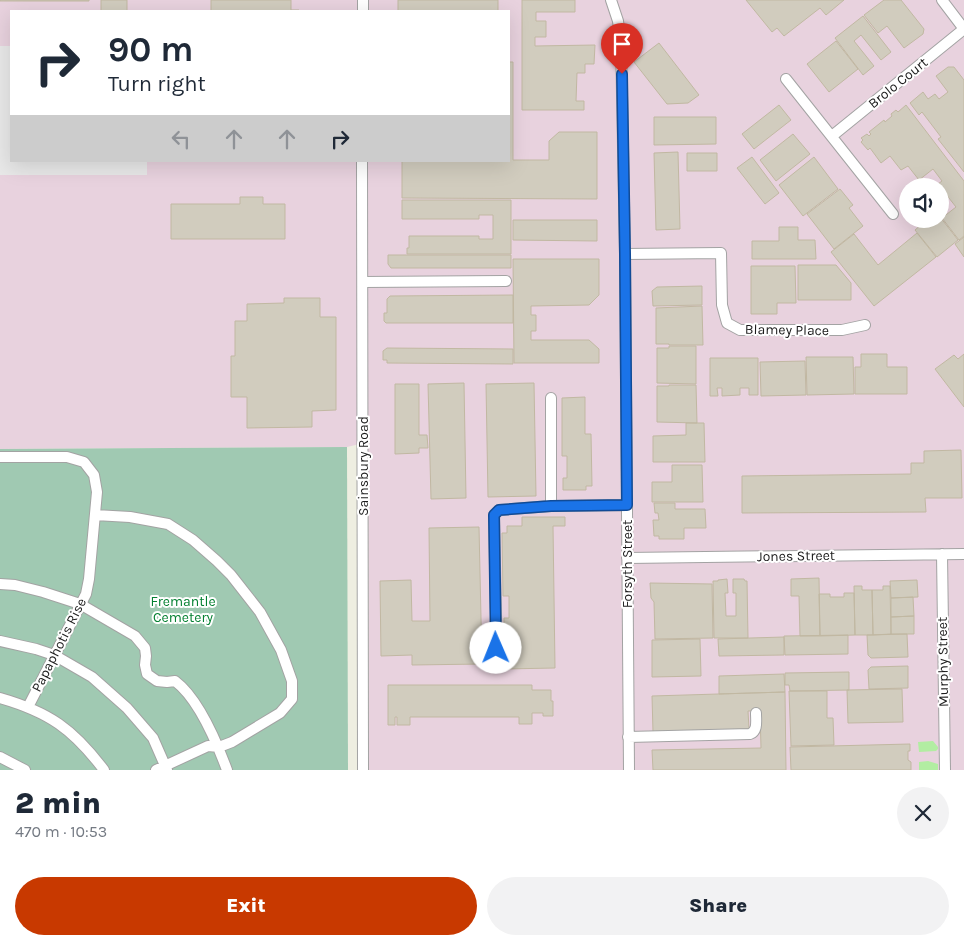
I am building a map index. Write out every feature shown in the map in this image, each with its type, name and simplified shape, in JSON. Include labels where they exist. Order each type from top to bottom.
[{"type":"street","name":"Forsyth Street","points":[[611,0],[618,21],[621,42],[625,254],[629,770]]},
{"type":"street","points":[[942,0],[964,29]]},
{"type":"street","name":"Brolo Court","points":[[832,136],[964,29]]},
{"type":"street","points":[[786,79],[893,214]]},
{"type":"street","name":"Sainsbury Road","points":[[362,162],[363,770]]},
{"type":"street","name":"Blamey Place","points":[[625,254],[721,253],[722,305],[727,323],[740,330],[842,330],[865,325]]},
{"type":"street","points":[[363,282],[506,281]]},
{"type":"street","points":[[551,398],[551,506]]},
{"type":"street","name":"Papaphotis Rise","points":[[0,457],[67,457],[84,462],[94,475],[97,492],[86,594],[28,707]]},
{"type":"street","points":[[497,667],[494,515],[499,510],[551,506],[627,505]]},
{"type":"street","points":[[95,515],[130,517],[168,524],[193,540],[231,575],[260,612],[281,650],[292,681],[292,699],[280,713],[232,742],[218,747],[208,746],[166,768],[156,770]]},
{"type":"street","name":"Murphy Street","points":[[942,554],[945,770]]},
{"type":"street","name":"Jones Street","points":[[627,558],[964,554]]},
{"type":"street","points":[[0,584],[15,585],[80,604],[134,636],[145,648],[147,674],[157,681],[175,681],[182,686],[202,714],[227,770]]},
{"type":"street","points":[[0,641],[54,654],[92,677],[127,708],[153,738],[166,768]]},
{"type":"street","points":[[0,698],[28,707],[54,719],[73,734],[104,770]]},
{"type":"street","points":[[628,736],[750,734],[755,729],[756,714]]},
{"type":"street","points":[[0,757],[25,770]]},
{"type":"shaded area","points":[[0,0],[964,0],[964,770],[369,770],[368,442],[347,447],[0,449]]},
{"type":"shaded area","points":[[0,46],[10,46],[10,162],[147,162],[147,175],[0,175]]},
{"type":"green space","name":"Fremantle Cemetery","points":[[347,447],[348,770],[0,770],[0,449]]},
{"type":"green space","points":[[933,741],[938,747],[936,751],[919,752],[918,742]]},
{"type":"green space","points":[[928,761],[938,764],[938,770],[919,770],[919,762]]},
{"type":"building","points":[[89,0],[89,1],[0,1]]},
{"type":"building","points":[[101,0],[127,0],[127,10],[101,10]]},
{"type":"building","points":[[211,0],[291,0],[291,10],[211,10]]},
{"type":"building","points":[[398,0],[498,0],[498,10],[398,10]]},
{"type":"building","points":[[522,0],[575,0],[575,12],[536,12],[536,21],[546,21],[546,37],[535,37],[535,46],[595,45],[594,64],[585,64],[585,73],[577,73],[576,101],[584,101],[584,110],[522,110]]},
{"type":"building","points":[[746,0],[844,0],[826,15],[820,8],[784,36],[777,28],[772,32]]},
{"type":"building","points":[[884,0],[901,0],[924,29],[923,34],[904,48],[887,26],[878,33],[864,15]]},
{"type":"building","points":[[863,16],[891,52],[881,60],[861,35],[854,41],[874,66],[863,75],[835,38]]},
{"type":"building","points":[[836,41],[858,69],[829,92],[807,64]]},
{"type":"building","points":[[659,43],[699,95],[688,103],[667,104],[634,62]]},
{"type":"building","points":[[510,62],[513,62],[513,160],[549,160],[549,141],[559,132],[597,132],[597,199],[402,198],[402,162],[510,162]]},
{"type":"building","points":[[948,67],[954,67],[964,80],[964,172],[938,139],[941,137],[922,112],[919,115],[910,103],[923,92],[928,99],[935,94],[939,99],[948,92],[936,76]]},
{"type":"building","points":[[779,105],[791,120],[754,149],[742,134]]},
{"type":"building","points":[[906,105],[964,181],[964,236],[959,240],[949,227],[949,212],[956,207],[949,198],[949,178],[940,178],[933,169],[922,178],[917,178],[908,166],[901,170],[890,156],[881,163],[870,148],[868,150],[861,142],[863,140],[861,138],[867,134],[869,136],[871,134],[869,132],[884,120],[885,122],[896,110],[898,112]]},
{"type":"building","points":[[654,117],[716,117],[716,144],[654,145]]},
{"type":"building","points":[[793,134],[810,154],[776,181],[760,160]]},
{"type":"building","points":[[678,152],[680,229],[656,230],[654,153]]},
{"type":"building","points":[[687,153],[717,153],[717,171],[687,171]]},
{"type":"building","points":[[752,157],[779,193],[765,204],[737,168]]},
{"type":"building","points":[[814,157],[838,189],[803,216],[779,185]]},
{"type":"building","points":[[840,189],[853,205],[849,208],[863,226],[834,249],[807,214]]},
{"type":"building","points":[[240,197],[263,197],[263,204],[285,204],[285,239],[171,239],[171,204],[240,204]]},
{"type":"building","points":[[402,200],[511,200],[511,254],[407,254],[409,236],[479,236],[479,239],[493,239],[493,215],[479,215],[479,219],[402,219]]},
{"type":"building","points":[[513,220],[597,220],[597,241],[513,240]]},
{"type":"building","points":[[779,227],[798,227],[798,240],[815,240],[816,259],[752,259],[752,241],[779,241]]},
{"type":"building","points":[[917,228],[949,228],[958,240],[937,257],[915,230]]},
{"type":"building","points":[[917,233],[936,257],[874,306],[831,252],[854,234],[878,265]]},
{"type":"building","points":[[964,237],[964,257],[955,244]]},
{"type":"building","points":[[388,255],[511,255],[511,268],[391,268],[388,264]]},
{"type":"building","points":[[513,259],[599,259],[599,295],[589,305],[531,306],[531,315],[536,315],[536,331],[531,331],[531,340],[589,340],[599,349],[599,363],[514,363]]},
{"type":"building","points":[[798,265],[836,265],[851,283],[851,300],[798,300]]},
{"type":"building","points":[[751,266],[795,266],[796,303],[777,303],[777,314],[751,314]]},
{"type":"building","points":[[702,286],[702,305],[653,306],[652,291],[657,287]]},
{"type":"building","points":[[513,295],[513,323],[386,323],[384,321],[384,313],[387,313],[387,299],[390,296]]},
{"type":"building","points":[[284,298],[320,298],[320,317],[336,317],[336,410],[312,411],[312,427],[247,428],[247,397],[231,397],[231,356],[235,356],[235,321],[247,321],[247,304],[284,303]]},
{"type":"building","points":[[702,306],[703,345],[656,344],[656,308]]},
{"type":"building","points":[[669,346],[696,346],[696,384],[657,383],[657,348],[669,348]]},
{"type":"building","points":[[387,348],[513,349],[513,364],[387,363],[387,360],[383,360],[383,351]]},
{"type":"building","points":[[861,354],[887,354],[887,367],[907,367],[907,394],[855,394],[855,367],[861,367]]},
{"type":"building","points":[[964,354],[964,407],[935,369],[954,355],[958,359]]},
{"type":"building","points":[[806,357],[853,357],[854,394],[807,395]]},
{"type":"building","points":[[710,358],[758,358],[758,395],[749,395],[749,388],[740,388],[740,395],[722,396],[722,388],[717,388],[718,396],[710,396]]},
{"type":"building","points":[[805,361],[806,395],[761,396],[760,362]]},
{"type":"building","points":[[464,383],[466,498],[431,499],[428,384]]},
{"type":"building","points":[[534,383],[536,496],[488,497],[486,384]]},
{"type":"building","points":[[395,384],[419,384],[419,435],[427,435],[428,448],[419,448],[419,453],[395,454]]},
{"type":"building","points":[[696,385],[697,423],[657,422],[657,386]]},
{"type":"building","points":[[585,397],[585,434],[591,434],[592,486],[586,486],[586,490],[563,490],[563,478],[567,478],[567,456],[562,456],[562,398]]},
{"type":"building","points":[[686,423],[704,423],[705,462],[653,462],[653,436],[686,435]]},
{"type":"building","points":[[961,450],[962,498],[925,498],[926,512],[742,513],[742,476],[911,474],[911,463],[924,463],[924,451]]},
{"type":"building","points":[[672,465],[702,465],[703,502],[652,502],[652,482],[672,482]]},
{"type":"building","points":[[654,503],[675,503],[675,509],[705,509],[706,528],[684,528],[684,539],[659,539],[659,536],[654,536],[653,520],[659,520],[658,513],[655,513]]},
{"type":"building","points":[[522,517],[565,517],[565,526],[553,526],[555,668],[504,669],[504,618],[509,618],[509,596],[503,596],[502,533],[507,533],[507,526],[522,526]]},
{"type":"building","points":[[479,527],[482,664],[412,665],[412,655],[381,656],[380,581],[411,580],[412,621],[430,621],[429,528]]},
{"type":"building","points":[[819,578],[820,636],[800,636],[799,596],[791,596],[791,579]]},
{"type":"building","points":[[727,579],[728,593],[725,593],[726,616],[736,616],[736,593],[733,593],[733,579],[744,579],[747,581],[748,638],[714,638],[713,581]]},
{"type":"building","points":[[917,580],[918,597],[891,598],[890,581]]},
{"type":"building","points":[[650,583],[712,584],[713,638],[655,639],[654,602],[651,598]]},
{"type":"building","points":[[854,586],[862,586],[862,590],[872,590],[873,635],[855,635]]},
{"type":"building","points":[[883,586],[890,586],[891,634],[873,635],[872,590],[883,590]]},
{"type":"building","points":[[844,593],[854,593],[855,635],[820,636],[819,594],[830,594],[830,597],[844,597]]},
{"type":"building","points":[[913,597],[914,616],[891,617],[891,598]]},
{"type":"building","points":[[914,616],[914,634],[891,634],[891,617]]},
{"type":"building","points":[[907,634],[908,657],[871,658],[868,655],[867,635]]},
{"type":"building","points":[[848,635],[848,654],[785,655],[784,636]]},
{"type":"building","points":[[784,637],[784,655],[719,656],[718,639]]},
{"type":"building","points":[[700,639],[701,676],[652,677],[652,640]]},
{"type":"building","points":[[908,666],[908,688],[869,689],[868,670],[871,667]]},
{"type":"building","points":[[849,672],[849,690],[790,691],[789,685],[785,685],[785,673]]},
{"type":"building","points":[[784,674],[785,692],[719,694],[719,676]]},
{"type":"building","points":[[388,685],[532,685],[532,690],[551,690],[553,716],[543,716],[543,713],[532,713],[532,724],[519,724],[519,717],[410,717],[410,725],[397,725],[397,717],[395,717],[395,725],[388,725]]},
{"type":"building","points":[[902,689],[903,722],[848,723],[847,690]]},
{"type":"building","points":[[789,691],[827,691],[827,718],[833,718],[834,745],[791,746]]},
{"type":"building","points":[[785,692],[786,770],[653,770],[652,750],[761,748],[760,711],[748,711],[749,729],[653,732],[652,696]]},
{"type":"building","points":[[910,744],[908,760],[911,762],[911,770],[791,770],[790,747]]},
{"type":"route","points":[[496,648],[494,515],[499,510],[551,506],[627,505],[622,74]]}]
